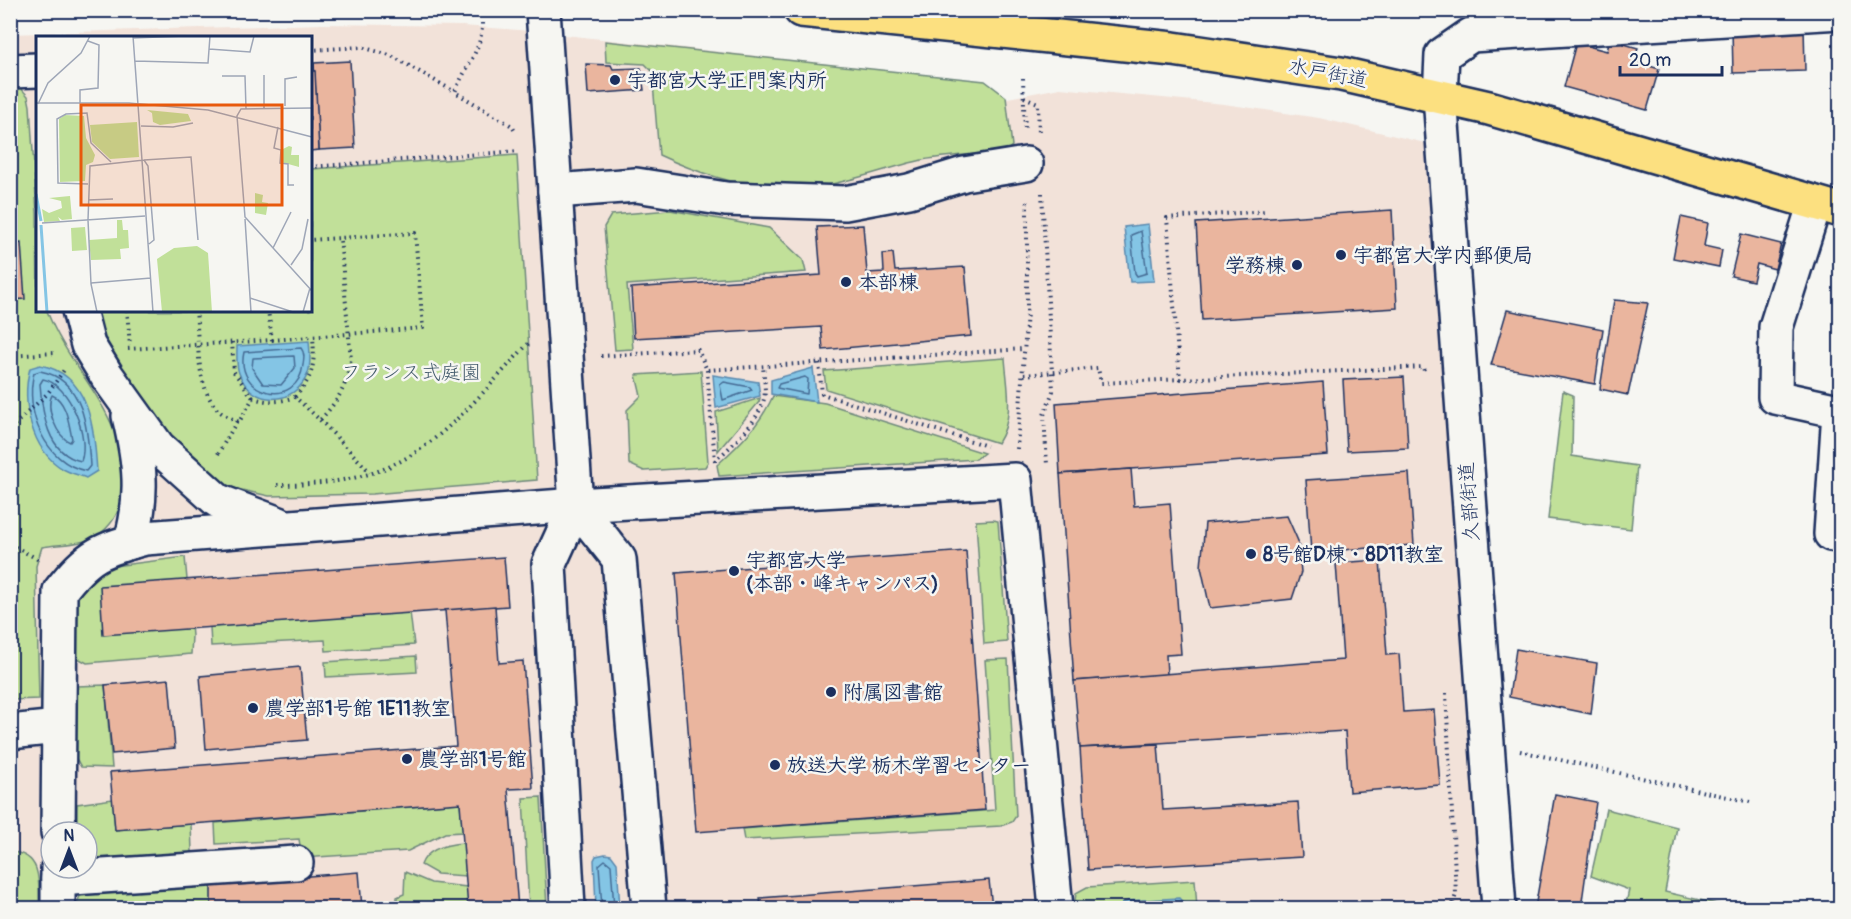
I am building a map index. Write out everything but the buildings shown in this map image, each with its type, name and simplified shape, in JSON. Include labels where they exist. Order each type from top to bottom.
[{"type":"highway","name":"水戸街道","points":[[801,10],[1250,59],[1341,74],[1440,96],[1828,207]]},
{"type":"street","points":[[543,10],[576,504],[549,564],[568,909]]},
{"type":"street","points":[[1516,22],[1840,12]]},
{"type":"street","name":"久部街道","points":[[1499,909],[1440,96],[1442,55],[1471,35],[1516,22]]},
{"type":"street","points":[[10,71],[36,70]]},
{"type":"street","points":[[555,191],[636,185],[726,199],[845,203],[909,191],[964,174],[1036,166]]},
{"type":"street","points":[[1828,207],[1776,327],[1775,397],[1839,411],[1831,534],[1840,535]]},
{"type":"street","points":[[80,312],[88,345],[158,447],[218,501],[289,528]]},
{"type":"street","points":[[126,402],[140,467],[138,518],[131,542]]},
{"type":"street","points":[[58,820],[60,591],[82,563],[112,546],[145,538],[576,504],[1017,478],[1056,909]]},
{"type":"street","points":[[576,504],[619,559],[649,909]]},
{"type":"street","points":[[10,732],[58,727]]},
{"type":"street","points":[[58,885],[296,863]]},
{"type":"path","points":[[455,92],[462,73],[483,37],[482,23]]},
{"type":"path","points":[[312,50],[362,47],[390,55],[512,126],[517,135]]},
{"type":"path","points":[[819,363],[822,394],[1017,478],[1048,481],[1044,415],[1053,391],[1052,372],[1036,166],[1023,97],[1023,78]]},
{"type":"path","points":[[1017,478],[1038,103],[1023,97]]},
{"type":"path","points":[[312,167],[523,151],[522,143]]},
{"type":"path","points":[[1180,380],[1167,218],[1267,211]]},
{"type":"path","points":[[121,349],[423,328],[415,233],[312,240]]},
{"type":"path","points":[[320,420],[339,400],[348,380],[351,360],[340,238]]},
{"type":"path","points":[[196,312],[201,373],[206,392],[219,411],[237,421]]},
{"type":"path","points":[[268,312],[272,340]]},
{"type":"path","points":[[232,342],[234,372],[253,398],[266,402],[283,402],[295,397],[307,382],[315,363],[313,337]]},
{"type":"path","points":[[276,485],[318,485],[382,470],[419,448],[451,423],[534,337]]},
{"type":"path","points":[[707,370],[1024,349]]},
{"type":"path","points":[[601,356],[698,350],[707,370],[715,467]]},
{"type":"path","points":[[715,461],[758,415],[765,398],[763,367]]},
{"type":"path","points":[[1024,375],[1098,368],[1101,383],[1423,367],[1424,379]]},
{"type":"path","points":[[10,429],[48,393],[65,368]]},
{"type":"path","points":[[295,397],[370,472]]},
{"type":"path","points":[[215,459],[253,398]]},
{"type":"path","points":[[1446,688],[1456,894],[1452,909]]},
{"type":"path","points":[[1487,744],[1750,802]]},
{"type":"shaded area","name":"宇都宮大学 (本部・峰キャンパス)","points":[[322,24],[462,26],[519,30],[985,81],[1008,98],[1060,88],[1224,104],[1319,118],[1425,143],[1481,908],[11,908],[10,34]]},
{"type":"green space","points":[[605,41],[985,81],[1006,97],[1012,146],[1004,152],[922,160],[815,187],[795,189],[755,186],[715,177],[659,155],[652,71],[645,64],[606,62]]},
{"type":"green space","points":[[10,83],[16,83],[28,96],[30,106],[36,199],[36,312],[47,312],[58,335],[98,399],[119,444],[123,469],[121,503],[116,516],[108,526],[86,541],[42,547],[36,566],[39,699],[11,700]]},
{"type":"green space","name":"フランス式庭園","points":[[517,155],[537,480],[372,494],[269,496],[233,488],[203,476],[138,408],[90,312],[312,312],[312,169]]},
{"type":"green space","points":[[670,210],[769,228],[803,260],[806,272],[627,285],[633,349],[615,350],[604,227],[611,215]]},
{"type":"green space","points":[[1005,358],[1008,412],[1007,423],[998,443],[826,389],[824,371]]},
{"type":"green space","points":[[701,371],[708,462],[705,467],[644,471],[629,464],[627,410],[641,396],[636,375]]},
{"type":"green space","points":[[1563,391],[1573,395],[1572,456],[1637,466],[1631,529],[1548,519]]},
{"type":"green space","points":[[773,396],[825,403],[984,453],[976,459],[719,476],[717,465],[756,425]]},
{"type":"green space","points":[[760,398],[759,402],[718,451],[716,412]]},
{"type":"green space","points":[[976,521],[998,521],[1007,642],[984,644]]},
{"type":"green space","points":[[185,557],[192,636],[191,654],[87,663],[74,656],[72,602],[89,577],[114,566]]},
{"type":"green space","points":[[410,612],[414,645],[326,651],[325,640],[211,646],[210,627]]},
{"type":"green space","points":[[416,656],[417,672],[326,677],[325,662]]},
{"type":"green space","points":[[1008,659],[1016,816],[1012,822],[1001,826],[744,840],[742,829],[995,810],[985,660]]},
{"type":"green space","points":[[105,685],[112,768],[81,767],[76,758],[72,693],[76,686]]},
{"type":"green space","points":[[541,797],[547,908],[529,908],[523,798]]},
{"type":"green space","points":[[113,799],[115,830],[191,824],[192,851],[187,855],[99,858],[99,820],[77,820],[77,804]]},
{"type":"green space","points":[[460,803],[463,832],[445,833],[408,851],[302,858],[299,839],[216,844],[215,823]]},
{"type":"green space","points":[[1606,809],[1677,827],[1665,892],[1726,906],[1726,908],[1625,908],[1629,890],[1591,876]]},
{"type":"green space","points":[[464,843],[466,876],[437,874],[421,865],[433,851],[451,844]]},
{"type":"green space","points":[[11,852],[29,858],[34,864],[39,880],[39,908],[11,908]]},
{"type":"green space","points":[[405,872],[431,883],[467,887],[468,908],[397,908],[397,897],[404,894]]},
{"type":"green space","points":[[1195,880],[1197,908],[1074,908],[1076,893],[1087,887]]},
{"type":"green space","points":[[211,884],[213,908],[75,908],[80,896],[92,891]]},
{"type":"water","points":[[1148,224],[1154,281],[1130,282],[1124,227]]},
{"type":"water","points":[[309,341],[308,373],[302,384],[293,392],[284,397],[263,397],[253,392],[245,384],[238,370],[237,346]]},
{"type":"water","points":[[40,365],[57,370],[70,379],[86,405],[94,438],[97,471],[86,478],[52,461],[36,438],[28,410],[27,395],[30,368]]},
{"type":"water","points":[[813,368],[817,402],[771,394],[771,380]]},
{"type":"water","points":[[713,375],[758,382],[760,396],[716,408]]},
{"type":"water","points":[[611,855],[617,863],[620,908],[596,908],[594,860],[596,856]]},
{"type":"water","points":[[1179,898],[1188,908],[1121,908],[1122,903],[1128,901]]},
{"type":"place","name":"宇都宮大学正門案内所","points":[[615,80]]},
{"type":"place","name":"宇都宮大学内郵便局","points":[[1341,255]]},
{"type":"place","name":"学務棟","points":[[1297,265]]},
{"type":"place","name":"本部棟","points":[[846,282]]},
{"type":"place","name":"8号館D棟・8D11教室","points":[[1251,554]]},
{"type":"place","name":"宇都宮大学 (本部・峰キャンパス)","points":[[734,571]]},
{"type":"place","name":"附属図書館","points":[[831,692]]},
{"type":"place","name":"農学部1号館 1E11教室","points":[[253,708]]},
{"type":"place","name":"農学部1号館","points":[[407,759]]},
{"type":"place","name":"放送大学 栃木学習センター","points":[[775,765]]}]
